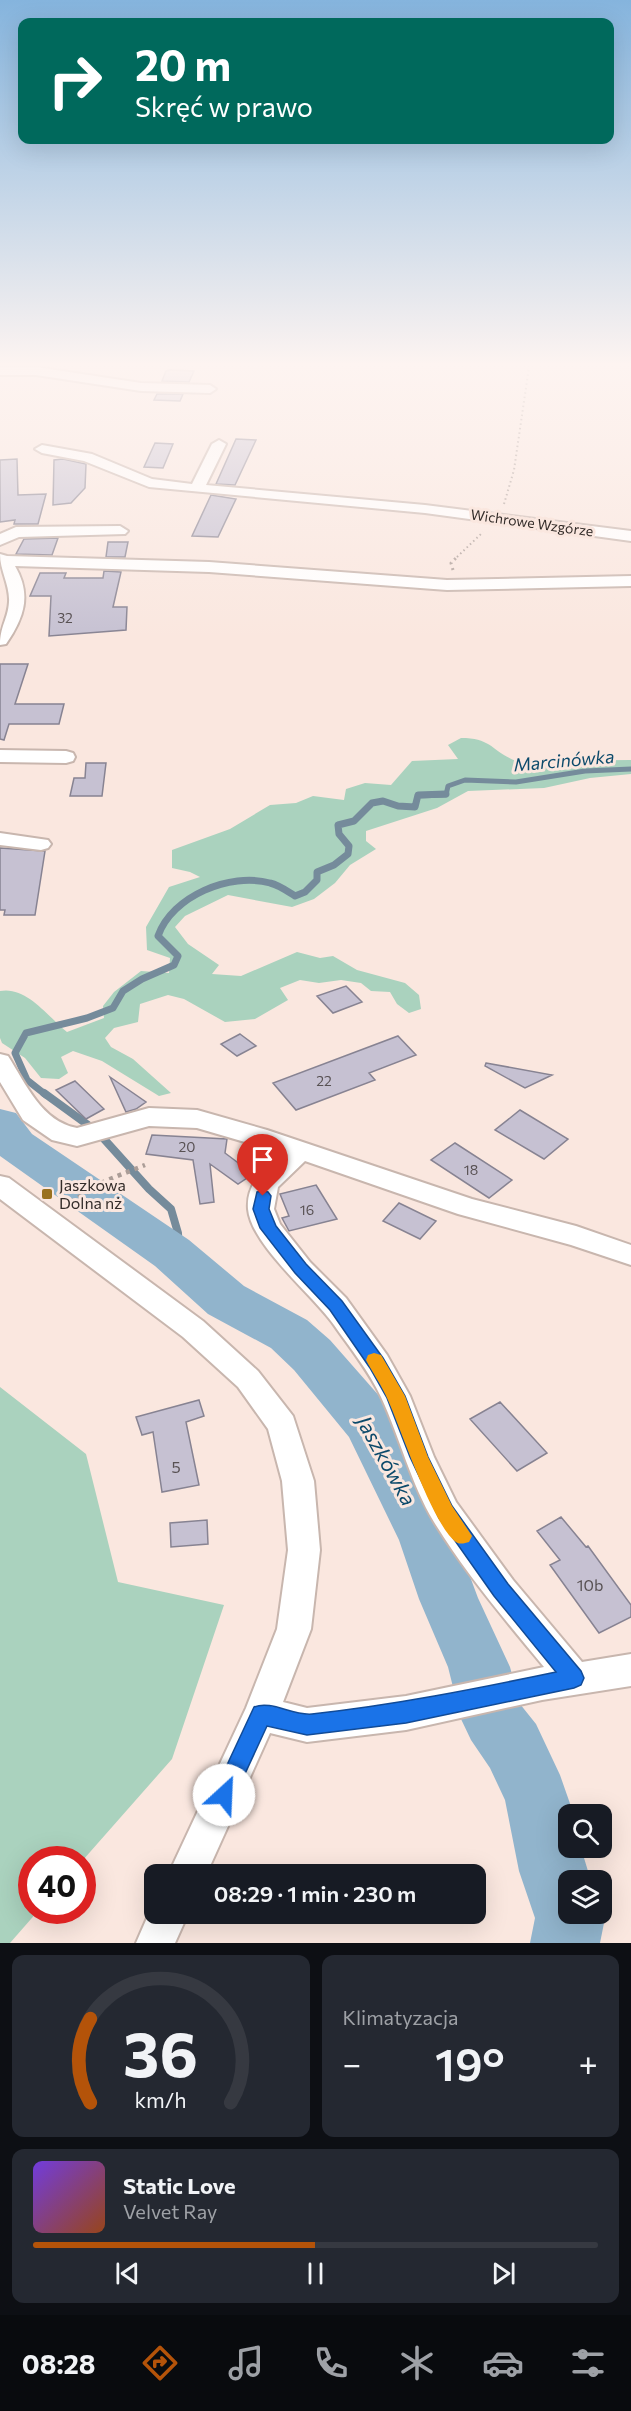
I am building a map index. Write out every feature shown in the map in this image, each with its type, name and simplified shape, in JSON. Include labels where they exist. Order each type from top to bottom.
[{"type":"street","name":"Wichrowe Wzgórze","points":[[88,458],[149,483],[495,517],[631,536]]},
{"type":"street","points":[[197,489],[212,458]]},
{"type":"street","points":[[0,540],[16,532],[120,531]]},
{"type":"street","points":[[171,565],[258,560],[265,555]]},
{"type":"street","points":[[2,560],[171,565],[406,583],[490,585],[631,581]]},
{"type":"street","points":[[0,640],[17,614],[18,595],[11,573],[2,560]]},
{"type":"street","points":[[0,756],[66,757]]},
{"type":"street","points":[[0,839],[41,844]]},
{"type":"street","points":[[0,1062],[32,1114],[61,1134],[77,1137],[149,1117],[197,1119],[301,1150],[436,1197],[576,1236],[631,1255]]},
{"type":"street","points":[[301,1150],[265,1184],[261,1209],[268,1228],[300,1269],[336,1306],[376,1363],[396,1396],[419,1457],[446,1512],[501,1590],[558,1681]]},
{"type":"street","points":[[0,1185],[193,1329],[248,1379],[282,1425],[298,1481],[304,1550],[294,1629],[261,1714],[192,1864]]},
{"type":"street","points":[[261,1714],[307,1725],[406,1713],[558,1681],[631,1670]]},
{"type":"street","points":[[155,1943],[164,1924]]},
{"type":"path","points":[[490,585],[458,574],[451,569],[451,563],[504,505],[517,458]]},
{"type":"path","points":[[44,1218],[105,1181],[145,1165]]},
{"type":"green space","points":[[461,738],[479,740],[516,761],[631,760],[631,774],[590,778],[544,788],[468,791],[437,808],[366,831],[366,841],[376,849],[350,865],[335,883],[314,899],[292,907],[228,895],[185,916],[175,927],[188,944],[219,965],[212,974],[241,976],[297,952],[320,958],[333,956],[357,970],[405,983],[419,995],[421,1009],[409,1013],[397,1004],[390,992],[371,991],[361,983],[341,980],[319,983],[300,980],[280,988],[288,1000],[255,1019],[225,1022],[184,999],[168,995],[140,1004],[138,1022],[114,1028],[105,1038],[111,1047],[133,1059],[171,1093],[159,1096],[102,1061],[73,1051],[61,1057],[68,1073],[59,1079],[41,1078],[25,1058],[2,1043],[0,1038],[0,991],[19,993],[28,998],[67,1032],[104,1018],[103,1006],[114,992],[141,971],[169,973],[170,958],[147,950],[146,927],[169,887],[200,877],[172,868],[172,850],[230,829],[270,805],[296,803],[313,796],[344,800],[346,789],[365,783],[391,785],[412,761],[458,759],[448,745]]},
{"type":"green space","points":[[0,1387],[86,1454],[118,1582],[224,1605],[172,1759],[95,1846],[18,1846],[18,1924],[27,1924],[10,1943],[0,1943]]},
{"type":"building","points":[[148,458],[167,458],[163,468],[144,467]]},
{"type":"building","points":[[228,458],[248,458],[235,485],[216,484]]},
{"type":"building","points":[[17,459],[18,495],[46,494],[38,524],[14,524],[15,520],[0,522],[0,460]]},
{"type":"building","points":[[63,459],[86,464],[85,488],[71,503],[53,505],[54,460]]},
{"type":"building","points":[[211,495],[236,499],[218,537],[192,536]]},
{"type":"building","points":[[58,538],[52,555],[16,554],[24,539]]},
{"type":"building","points":[[108,542],[128,542],[125,557],[106,557]]},
{"type":"building","points":[[104,571],[121,572],[113,607],[127,607],[126,630],[49,636],[51,596],[30,596],[40,573],[66,573],[64,578],[103,578]]},
{"type":"building","points":[[0,664],[28,664],[15,704],[64,704],[59,724],[9,724],[4,740],[0,739]]},
{"type":"building","points":[[86,763],[106,763],[102,796],[70,796],[74,778],[85,778]]},
{"type":"building","points":[[0,848],[45,851],[35,915],[4,915],[5,910],[0,910]]},
{"type":"building","points":[[346,986],[362,1002],[333,1013],[317,996]]},
{"type":"building","points":[[240,1034],[256,1046],[237,1056],[221,1044]]},
{"type":"building","points":[[398,1036],[416,1055],[369,1073],[375,1080],[296,1110],[273,1083]]},
{"type":"building","points":[[486,1063],[552,1075],[525,1088],[485,1066]]},
{"type":"building","points":[[110,1077],[146,1102],[126,1112]]},
{"type":"building","points":[[75,1081],[104,1109],[86,1119],[56,1090]]},
{"type":"building","points":[[520,1110],[568,1139],[544,1159],[495,1130]]},
{"type":"building","points":[[152,1135],[227,1139],[225,1153],[253,1174],[238,1184],[210,1164],[214,1202],[200,1204],[193,1160],[146,1154]]},
{"type":"building","points":[[455,1143],[512,1180],[489,1198],[431,1160]]},
{"type":"building","points":[[316,1185],[337,1219],[289,1231],[282,1218],[289,1216],[280,1194]]},
{"type":"building","points":[[399,1203],[436,1221],[420,1239],[383,1221]]},
{"type":"building","points":[[199,1400],[204,1416],[186,1422],[199,1485],[162,1492],[153,1432],[142,1435],[136,1417]]},
{"type":"building","points":[[500,1402],[547,1453],[517,1471],[470,1419]]},
{"type":"building","points":[[561,1517],[586,1547],[588,1546],[631,1605],[631,1617],[599,1633],[550,1565],[560,1560],[537,1531]]},
{"type":"building","points":[[207,1520],[208,1544],[171,1547],[170,1523]]},
{"type":"waterway","name":"Marcinówka","points":[[418,796],[446,795],[448,786],[465,780],[516,782],[585,771],[631,769]]},
{"type":"waterway","name":"Marcinówka","points":[[46,1095],[27,1080],[15,1053],[26,1033],[87,1018],[113,1008],[123,991],[142,979],[174,965],[178,956],[158,936],[165,922],[189,899],[221,884],[254,880],[270,883],[295,896],[305,892],[317,880],[317,872],[334,865],[348,854],[349,846],[339,834],[338,825],[354,821],[372,803],[383,801],[398,806],[415,807],[418,795],[446,794]]},
{"type":"waterway","name":"Marcinówka","points":[[44,1093],[88,1125]]},
{"type":"waterway","name":"Jaszkówka","points":[[0,1124],[16,1145],[172,1253],[226,1300],[289,1334],[312,1355],[369,1422],[427,1539],[449,1599],[479,1667],[493,1719],[513,1746],[537,1798],[553,1871],[570,1918],[565,1943]]},
{"type":"waterway","name":"Marcinówka","points":[[104,1139],[149,1189],[171,1209],[178,1233],[179,1259]]},
{"type":"slow traffic","points":[[374,1360],[396,1396],[419,1457],[446,1512],[462,1536]]},
{"type":"place","name":"Jaszkowa Dolna nż","points":[[47,1194]]},
{"type":"route","points":[[224,1795],[261,1714],[307,1725],[406,1713],[574,1678],[501,1590],[446,1512],[419,1457],[396,1396],[336,1306],[300,1269],[268,1228],[261,1209],[263,1196]]}]
